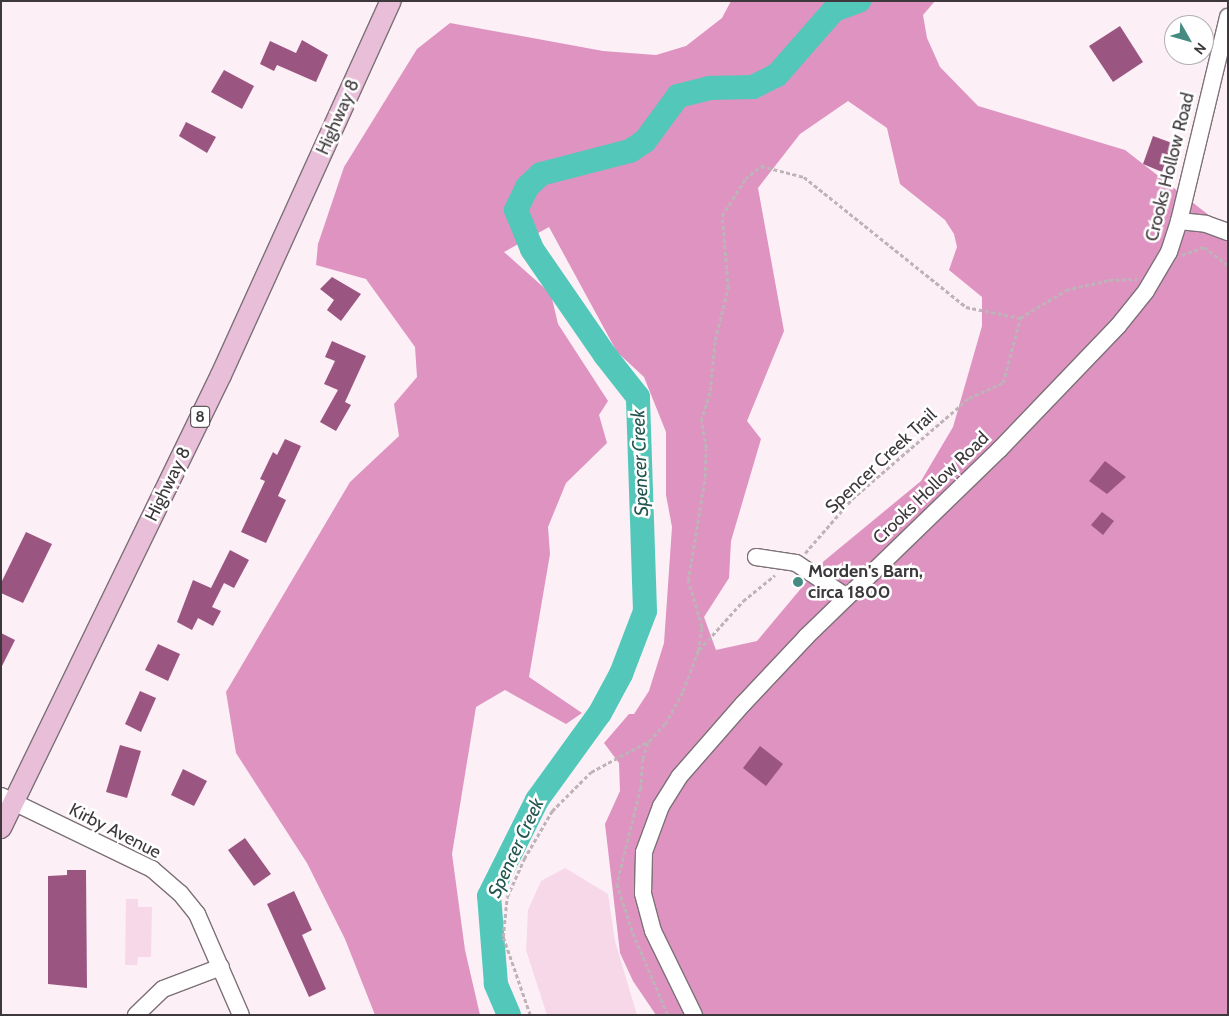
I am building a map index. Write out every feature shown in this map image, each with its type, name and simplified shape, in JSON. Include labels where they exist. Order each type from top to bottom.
[{"type":"main road","name":"Highway 8","points":[[1,828],[7,799],[221,375],[391,1]]},
{"type":"street","name":"Crooks Hollow Road","points":[[694,1015],[653,931],[645,899],[643,863],[650,830],[667,795],[706,744],[847,598],[999,450],[1118,326],[1153,281],[1163,263],[1180,221],[1228,17]]},
{"type":"street","points":[[1180,221],[1200,222],[1228,232]]},
{"type":"street","points":[[756,557],[796,562],[847,598]]},
{"type":"street","name":"Kirby Avenue","points":[[7,799],[152,869],[197,914],[241,1015]]},
{"type":"street","points":[[136,1015],[163,989],[222,968]]},
{"type":"path","points":[[530,1015],[503,937],[507,897],[521,867],[552,811],[591,772],[649,741],[664,724],[683,690],[698,652],[702,628],[688,581],[694,554],[706,458],[701,422],[710,391],[715,340],[728,288],[722,216],[745,179],[761,166],[804,177],[818,185],[881,240],[916,264],[966,307],[1020,318],[1066,290],[1109,280],[1153,281]]},
{"type":"path","points":[[1163,263],[1204,247],[1228,265]]},
{"type":"path","name":"Spencer Creek Trail","points":[[698,652],[743,601],[796,562],[852,499],[969,398],[1003,383],[1020,318]]},
{"type":"shaded area","points":[[731,1],[935,1],[923,15],[927,38],[940,67],[978,106],[1125,150],[1228,230],[1228,1015],[656,1015],[633,981],[620,953],[605,824],[620,791],[619,763],[604,743],[629,714],[634,714],[649,691],[664,643],[672,527],[666,495],[666,432],[644,377],[617,352],[549,227],[504,252],[551,294],[558,324],[608,401],[599,415],[607,443],[566,483],[548,527],[550,554],[529,677],[582,713],[566,724],[505,690],[476,707],[452,854],[465,950],[480,1015],[375,1015],[345,939],[307,863],[236,753],[226,692],[350,482],[399,436],[394,404],[417,377],[415,347],[366,279],[316,265],[318,244],[344,167],[417,49],[450,23],[603,51],[656,55],[686,46],[722,18]],"holes":[[[848,101],[887,128],[900,184],[945,220],[954,234],[957,247],[949,270],[982,297],[982,326],[953,427],[921,481],[824,561],[757,641],[716,650],[704,617],[729,578],[731,541],[761,439],[747,421],[784,331],[758,188],[800,134]]]},
{"type":"shaded area","points":[[565,868],[608,894],[615,941],[637,1015],[547,1015],[526,950],[528,910],[541,881]]},
{"type":"shaded area","points":[[126,899],[138,899],[138,907],[152,907],[151,957],[138,957],[137,965],[125,965]]},
{"type":"building","points":[[1120,26],[1143,62],[1113,82],[1089,46]]},
{"type":"building","points":[[302,40],[328,55],[316,82],[277,65],[274,71],[260,64],[270,41],[296,53]]},
{"type":"building","points":[[224,70],[254,86],[242,109],[211,92]]},
{"type":"building","points":[[186,122],[216,137],[207,153],[179,136]]},
{"type":"building","points":[[1153,136],[1172,143],[1162,172],[1143,164]]},
{"type":"building","points":[[332,277],[361,294],[341,321],[327,310],[334,300],[320,289]]},
{"type":"building","points":[[332,341],[366,356],[345,402],[351,405],[336,431],[320,422],[338,390],[324,384],[335,361],[325,357]]},
{"type":"building","points":[[285,439],[301,446],[278,496],[286,500],[266,543],[241,532],[265,481],[260,479],[273,452],[277,455]]},
{"type":"building","points":[[1105,461],[1126,477],[1107,494],[1089,481]]},
{"type":"building","points":[[1102,512],[1114,521],[1103,535],[1091,525]]},
{"type":"building","points":[[26,532],[52,544],[23,603],[1,593],[1,583]]},
{"type":"building","points":[[230,550],[249,560],[234,588],[224,583],[212,607],[221,611],[213,626],[198,618],[192,630],[177,622],[193,580],[211,588]]},
{"type":"building","points":[[1,633],[15,640],[1,668]]},
{"type":"building","points":[[158,644],[180,654],[168,681],[145,670]]},
{"type":"building","points":[[140,691],[156,698],[141,732],[125,724]]},
{"type":"building","points":[[120,745],[141,751],[127,798],[106,792]]},
{"type":"building","points":[[760,746],[783,764],[766,786],[743,768]]},
{"type":"building","points":[[183,769],[207,781],[194,806],[171,795]]},
{"type":"building","points":[[245,838],[271,874],[254,886],[228,850]]},
{"type":"building","points":[[67,870],[86,870],[87,988],[48,984],[48,876],[67,875]]},
{"type":"building","points":[[294,891],[312,930],[302,935],[326,989],[309,997],[267,904]]},
{"type":"waterway","name":"Spencer Creek","points":[[509,1015],[496,984],[489,896],[537,800],[600,713],[621,674],[645,611],[638,397],[605,355],[532,249],[516,210],[527,187],[541,174],[630,151],[645,141],[678,96],[709,88],[753,87],[777,75],[834,10],[859,1]]},
{"type":"place","name":"Morden's Barn, circa 1800","points":[[798,582]]}]
